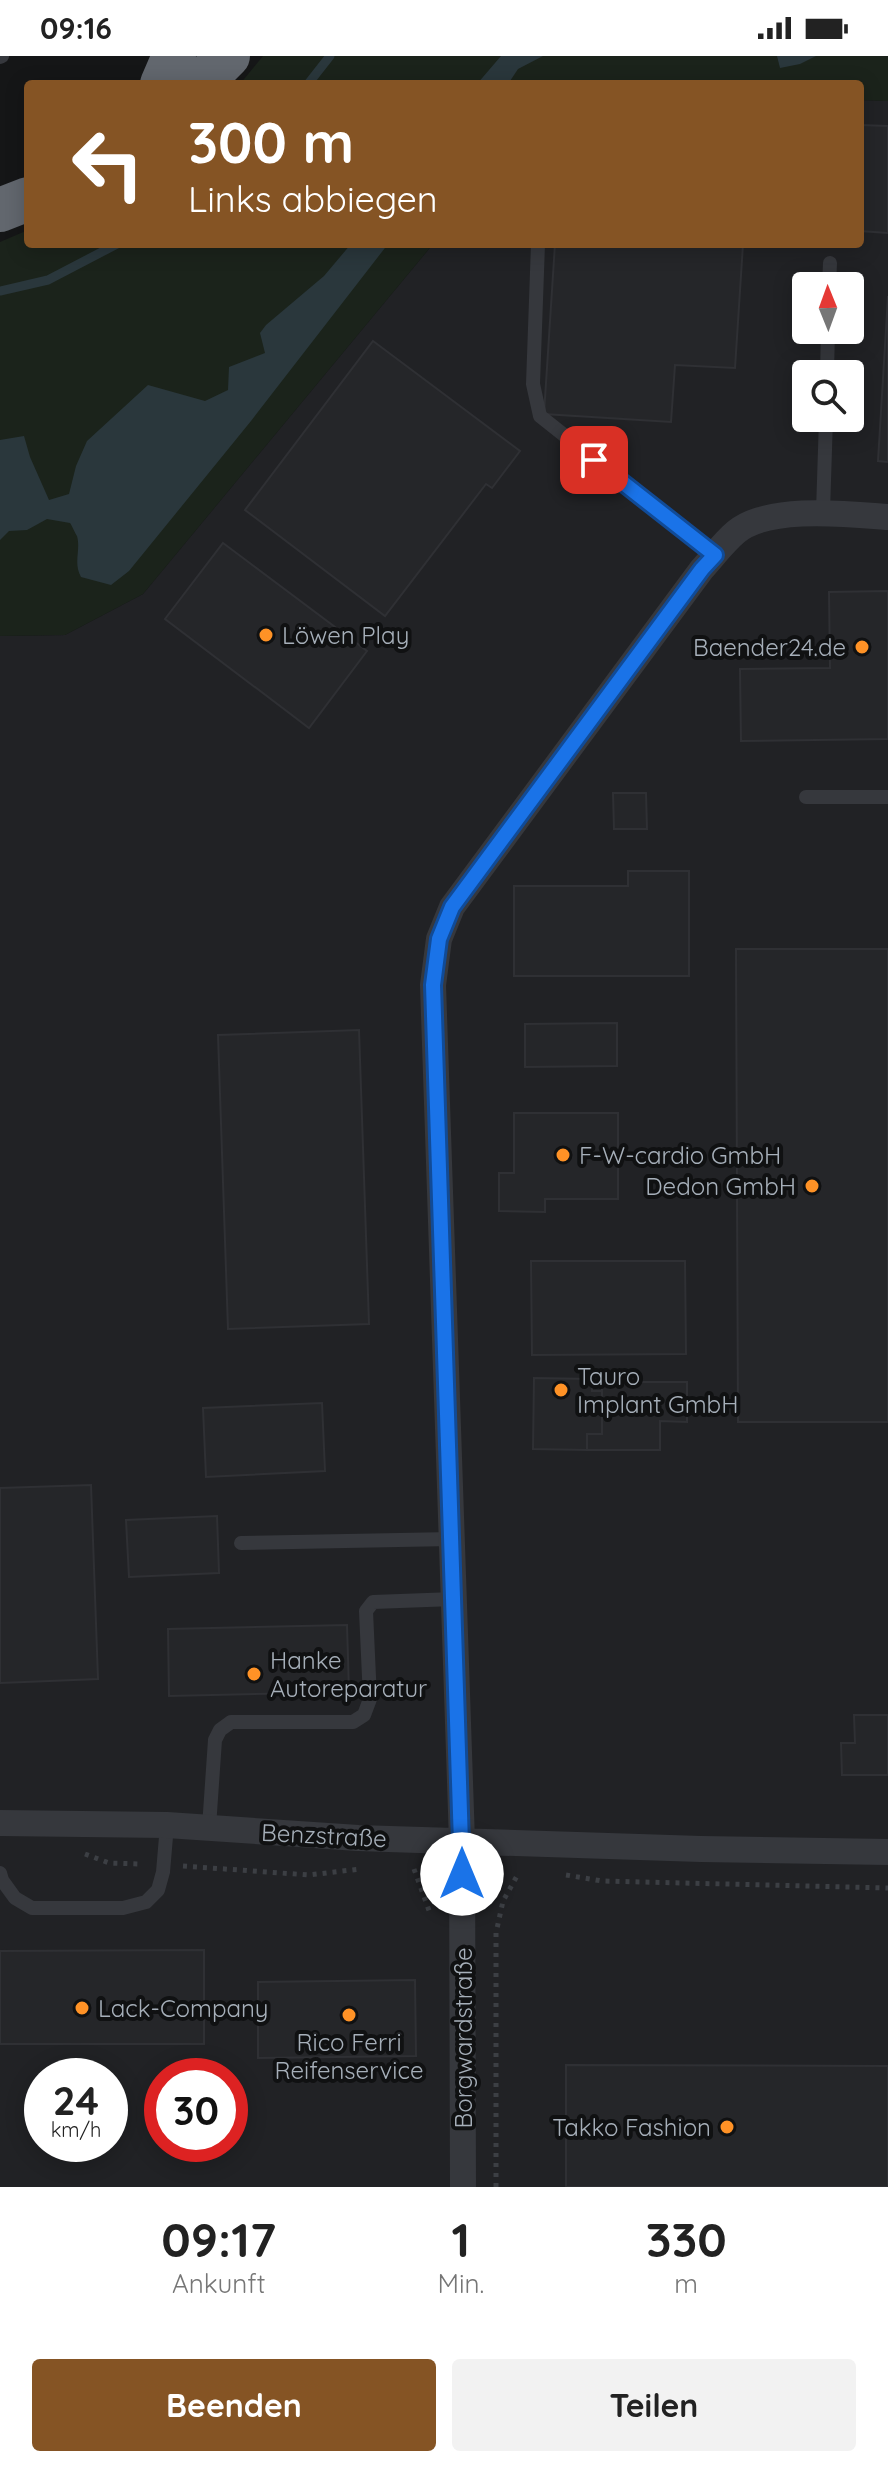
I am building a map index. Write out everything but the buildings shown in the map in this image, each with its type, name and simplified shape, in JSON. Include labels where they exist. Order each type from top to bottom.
[{"type":"highway","points":[[164,80],[174,56]]},
{"type":"highway","points":[[204,80],[228,56]]},
{"type":"highway","points":[[0,210],[24,201]]},
{"type":"street","name":"Borgwardstraße","points":[[463,2187],[462,1841],[433,985],[439,939],[452,907],[702,569],[737,530],[772,516],[823,512],[888,517]]},
{"type":"street","name":"Benzstraße","points":[[0,1823],[167,1825],[358,1838],[888,1852]]},
{"type":"lane","points":[[538,248],[533,384],[540,416],[715,555]]},
{"type":"lane","points":[[830,263],[830,272]]},
{"type":"lane","points":[[823,512],[826,432]]},
{"type":"lane","points":[[806,797],[888,797]]},
{"type":"lane","points":[[241,1543],[452,1539]]},
{"type":"lane","points":[[209,1827],[215,1740],[220,1730],[231,1722],[353,1722],[364,1715],[370,1699],[366,1611],[373,1602],[454,1599]]},
{"type":"lane","points":[[0,1873],[15,1898],[32,1908],[123,1908],[146,1902],[158,1890],[163,1872],[167,1825]]},
{"type":"path","points":[[496,2187],[496,1933],[503,1901],[518,1874]]},
{"type":"shaded area","points":[[263,56],[888,56],[888,101],[864,100],[864,80],[243,80]]},
{"type":"shaded area","points":[[501,56],[543,56],[518,69],[511,80],[480,80]]},
{"type":"shaded area","points":[[777,56],[816,56],[800,64],[780,68]]},
{"type":"shaded area","points":[[864,100],[888,101],[888,2187],[0,2187],[0,636],[65,635],[143,594],[430,248],[864,248]]},
{"type":"shaded area","points":[[24,232],[24,248],[430,248],[143,594],[65,635],[0,636],[0,242]]},
{"type":"shaded area","points":[[348,248],[385,248],[251,421],[129,571],[111,585],[81,577],[77,536],[70,523],[47,519],[27,530],[9,531],[0,540],[0,440],[24,436],[49,500],[69,494],[87,441],[148,385],[205,401],[228,390],[229,367],[265,353],[260,333],[266,325],[324,276]]},
{"type":"waterway","points":[[311,80],[330,56]]},
{"type":"waterway","points":[[0,291],[48,280],[109,248]]},
{"type":"place","name":"Löwen Play","points":[[266,635]]},
{"type":"place","name":"Baender24.de","points":[[862,647]]},
{"type":"place","name":"F-W-cardio GmbH","points":[[563,1155]]},
{"type":"place","name":"Dedon GmbH","points":[[812,1186]]},
{"type":"place","name":"Tauro Implant GmbH","points":[[561,1390]]},
{"type":"place","name":"Hanke Autoreparatur","points":[[254,1674]]},
{"type":"place","name":"Lack-Company","points":[[82,2008]]},
{"type":"place","name":"Rico Ferri Reifenservice","points":[[349,2015]]},
{"type":"place","name":"Takko Fashion","points":[[727,2127]]},
{"type":"route","points":[[462,1874],[433,985],[439,939],[452,907],[715,555],[594,460]]}]
